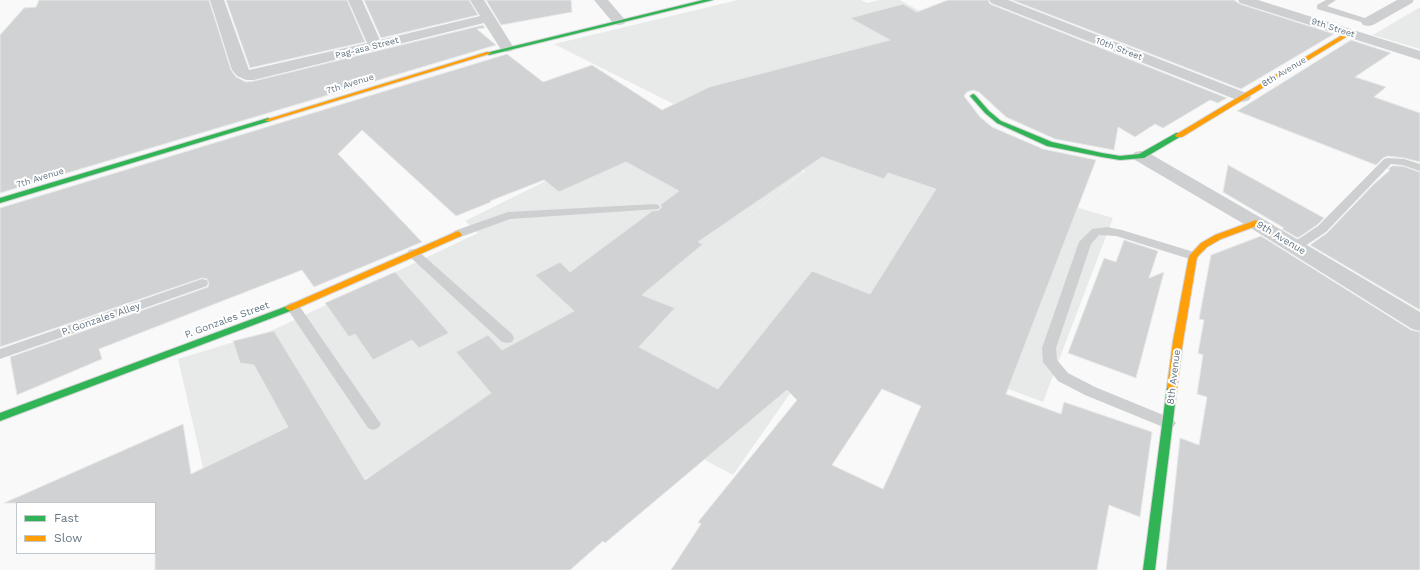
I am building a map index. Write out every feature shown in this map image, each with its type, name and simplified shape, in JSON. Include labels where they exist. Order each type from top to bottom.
[{"type":"street","name":"Pag-asa Street","points":[[217,0],[240,70],[246,75],[263,74],[488,18]]},
{"type":"street","points":[[355,0],[376,46]]},
{"type":"street","points":[[477,0],[507,48]]},
{"type":"street","points":[[601,0],[618,21]]},
{"type":"street","name":"7th Avenue","points":[[0,201],[507,48],[710,0]]},
{"type":"street","name":"10th Street","points":[[996,0],[1243,97]]},
{"type":"street","name":"9th Street","points":[[1245,0],[1420,56]]},
{"type":"street","name":"8th Avenue","points":[[1368,22],[1407,0]]},
{"type":"street","name":"8th Avenue","points":[[1141,156],[1349,33]]},
{"type":"street","points":[[973,96],[986,112],[999,122],[1050,144],[1120,158],[1141,156]]},
{"type":"street","name":"9th Avenue","points":[[1141,156],[1256,223],[1420,323]]},
{"type":"street","points":[[1193,256],[1204,245],[1218,237],[1256,223]]},
{"type":"street","name":"P. Gonzales Street","points":[[0,417],[293,308],[458,234]]},
{"type":"street","name":"8th Avenue","points":[[1149,570],[1178,342],[1193,256]]},
{"type":"lane","points":[[1332,0],[1320,7],[1368,22]]},
{"type":"lane","name":"8th Avenue","points":[[1349,33],[1368,22]]},
{"type":"lane","points":[[1295,247],[1322,229],[1388,161],[1404,162],[1420,168]]},
{"type":"lane","points":[[458,234],[508,216],[654,207]]},
{"type":"lane","points":[[1168,423],[1090,391],[1062,377],[1050,362],[1049,348],[1085,242],[1096,232],[1107,231],[1118,233],[1193,256]]},
{"type":"lane","points":[[413,253],[507,338]]},
{"type":"lane","name":"P. Gonzales Alley","points":[[0,354],[202,283]]},
{"type":"lane","points":[[293,308],[373,424]]},
{"type":"shaded area","points":[[738,0],[861,0],[867,3],[879,0],[900,0],[946,26],[914,58],[999,185],[1113,218],[1043,402],[838,325],[733,475],[540,372],[225,563],[178,359],[273,330],[478,233],[465,221],[683,113],[803,172],[705,251],[805,171],[554,44]]},
{"type":"shaded area","points":[[1420,7],[1420,49],[1373,35]]},
{"type":"building","points":[[39,0],[209,0],[231,70],[236,77],[246,82],[483,25],[485,28],[477,29],[496,45],[0,193],[0,35],[24,8],[36,7]]},
{"type":"building","points":[[226,0],[347,0],[365,42],[250,68]]},
{"type":"building","points":[[364,0],[469,0],[478,15],[381,38]]},
{"type":"building","points":[[486,0],[571,0],[572,12],[501,25]]},
{"type":"building","points":[[948,0],[988,0],[990,4],[1227,98],[1218,103],[1210,100],[1163,128],[1155,124],[1135,137],[1118,127],[1114,150],[1055,139],[1006,117],[979,92],[973,90],[967,92],[964,96],[980,117],[992,127],[1043,149],[1096,160],[1006,394],[1061,414],[1064,402],[1152,432],[1140,517],[1109,505],[1097,570],[671,570],[701,524],[698,522],[797,400],[787,390],[605,543],[603,541],[570,570],[155,570],[156,502],[4,503],[183,424],[191,474],[288,427],[254,365],[240,363],[233,341],[274,331],[365,480],[491,393],[456,352],[488,335],[502,350],[574,311],[535,275],[560,262],[570,272],[652,211],[659,210],[662,207],[660,205],[679,191],[626,162],[559,192],[544,180],[456,216],[362,130],[338,154],[422,242],[314,287],[302,270],[99,349],[102,359],[17,395],[10,357],[208,287],[209,283],[207,279],[202,278],[0,347],[0,208],[507,54],[543,82],[592,65],[662,110],[709,87],[890,40],[850,18],[903,4],[917,12]],"holes":[[[822,157],[884,179],[888,173],[936,189],[870,294],[812,271],[718,389],[639,347],[675,308],[642,295],[703,244],[698,242]],[[882,389],[921,406],[883,489],[832,465]]]},
{"type":"building","points":[[1012,0],[1234,0],[1240,4],[1334,34],[1241,89]]},
{"type":"building","points":[[1351,40],[1391,53],[1355,77],[1386,87],[1374,97],[1420,113],[1420,162],[1388,156],[1383,158],[1376,165],[1237,111]]},
{"type":"building","points":[[1228,165],[1324,218],[1317,225],[1298,238],[1282,229],[1284,228],[1223,192]]},
{"type":"building","points":[[1392,166],[1402,166],[1420,172],[1420,310],[1310,245],[1327,233],[1374,184],[1390,170],[1388,169]]},
{"type":"building","points":[[1261,236],[1411,330],[1420,332],[1420,570],[1166,570],[1180,438],[1199,445],[1207,397],[1197,394],[1203,355],[1198,353],[1204,320],[1199,319],[1211,255]]},
{"type":"building","points":[[1124,240],[1158,251],[1149,278],[1164,272],[1136,378],[1068,353],[1104,258],[1116,262]]},
{"type":"building","points":[[395,272],[449,333],[419,348],[412,340],[373,360],[355,334],[349,337],[325,303]]},
{"type":"traffic: fast","points":[[489,53],[710,0]]},
{"type":"traffic: fast","points":[[973,96],[987,112],[999,122],[1050,144],[1102,155],[1120,158],[1141,156],[1179,135]]},
{"type":"traffic: fast","points":[[0,201],[268,120]]},
{"type":"traffic: fast","points":[[0,417],[290,308]]},
{"type":"traffic: fast","points":[[1149,570],[1172,387]]},
{"type":"traffic: slow","points":[[1179,135],[1349,33]]},
{"type":"traffic: slow","points":[[268,120],[489,53]]},
{"type":"traffic: slow","points":[[1172,387],[1178,341],[1193,256],[1204,245],[1218,237],[1256,223]]},
{"type":"traffic: slow","points":[[290,308],[458,234]]}]
